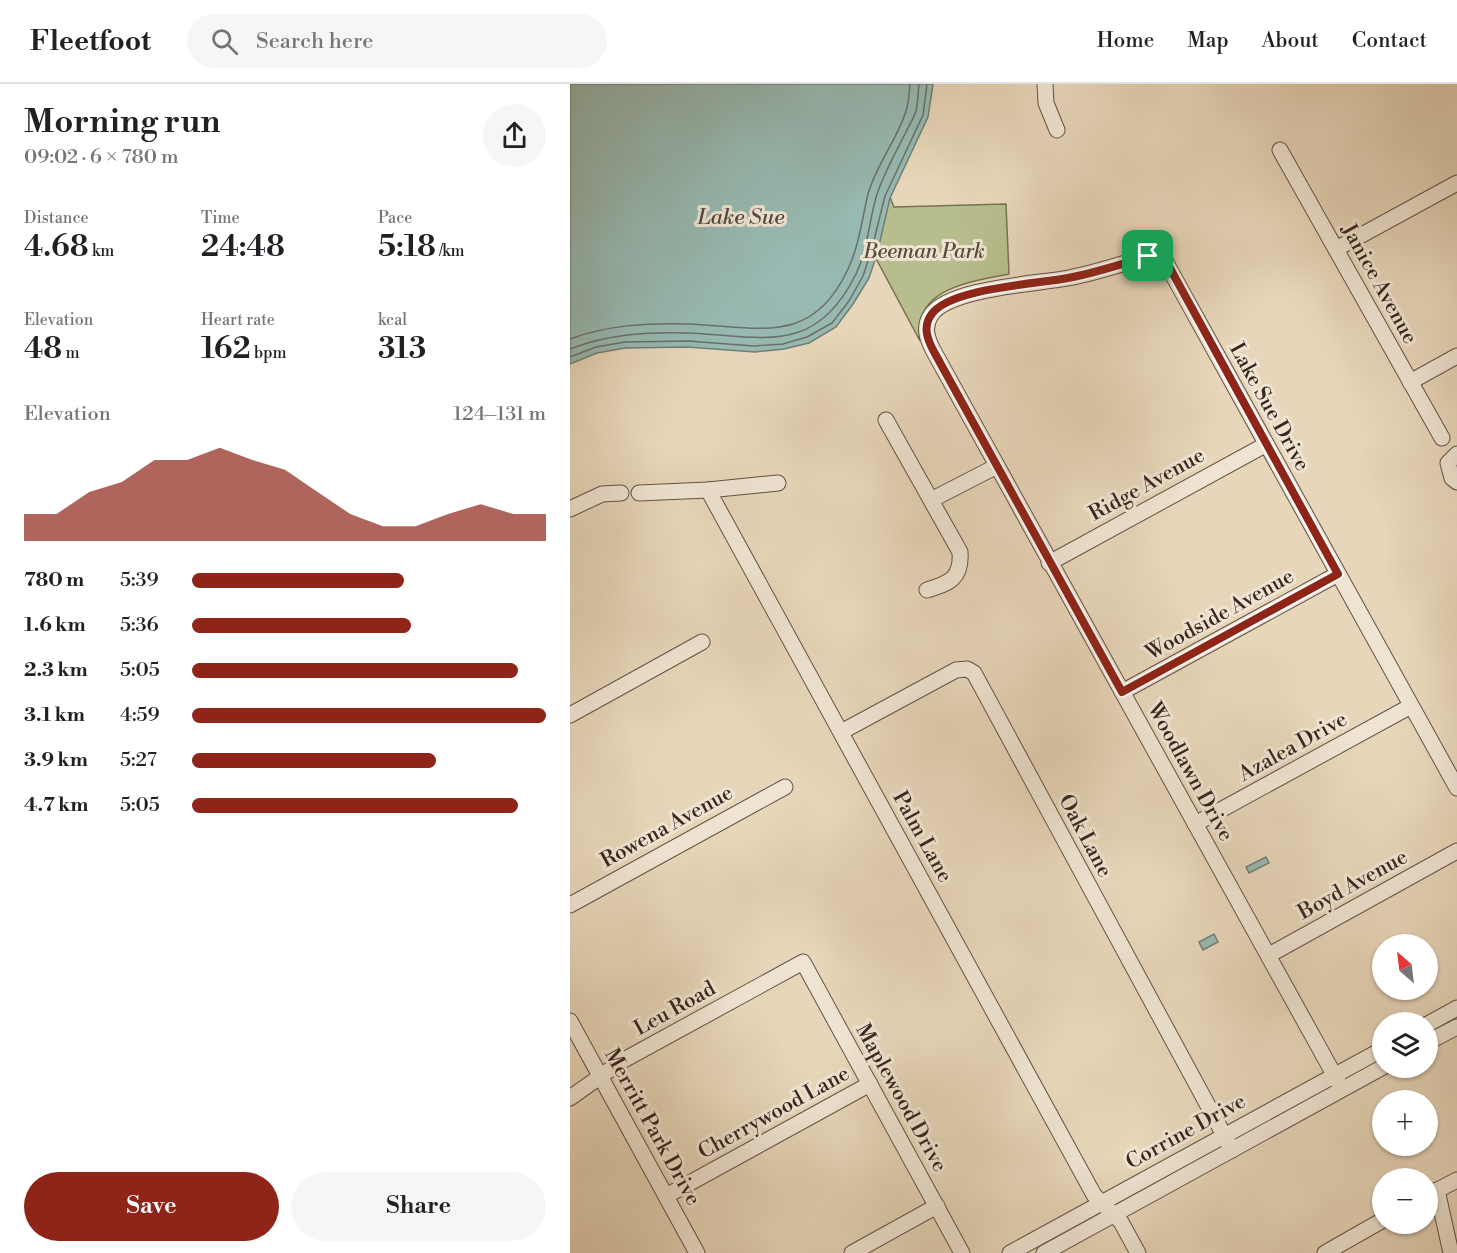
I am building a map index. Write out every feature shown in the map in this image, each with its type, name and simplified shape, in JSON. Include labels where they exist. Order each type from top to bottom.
[{"type":"street","points":[[1045,84],[1046,103],[1057,130]]},
{"type":"street","name":"Janice Avenue","points":[[1280,150],[1442,438]]},
{"type":"street","points":[[1336,249],[1457,183]]},
{"type":"street","name":"Lake Sue Drive","points":[[931,315],[939,307],[953,300],[997,288],[1067,278],[1148,256],[1158,256],[1166,261],[1265,445],[1457,788]]},
{"type":"street","name":"Woodlawn Drive","points":[[931,315],[926,326],[927,336],[1338,1083]]},
{"type":"street","points":[[1410,382],[1457,356]]},
{"type":"street","points":[[886,420],[960,552],[961,565],[955,576],[946,584],[927,590]]},
{"type":"street","name":"Ridge Avenue","points":[[1050,563],[1265,445]]},
{"type":"street","points":[[1457,454],[1448,463],[1452,478],[1457,482]]},
{"type":"street","points":[[931,500],[997,466]]},
{"type":"street","points":[[639,493],[708,490],[778,483]]},
{"type":"street","name":"Palm Lane","points":[[708,490],[1094,1195],[1121,1222],[1138,1253]]},
{"type":"street","points":[[570,509],[602,494],[621,493]]},
{"type":"street","name":"Woodside Avenue","points":[[1122,692],[1338,574]]},
{"type":"street","points":[[570,715],[702,642]]},
{"type":"street","name":"Oak Lane","points":[[840,732],[956,670],[967,669],[974,673],[1232,1149]]},
{"type":"street","name":"Azalea Drive","points":[[1195,824],[1411,706]]},
{"type":"street","name":"Rowena Avenue","points":[[570,905],[785,787]]},
{"type":"street","name":"Boyd Avenue","points":[[1269,955],[1457,851]]},
{"type":"street","name":"Leu Road","points":[[570,1098],[622,1061],[803,962]]},
{"type":"street","name":"Maplewood Drive","points":[[803,962],[963,1253]]},
{"type":"street","points":[[1438,1018],[1457,1008]]},
{"type":"street","name":"Merritt Park Drive","points":[[570,1021],[697,1253]]},
{"type":"street","points":[[1438,1037],[1457,1027]]},
{"type":"street","name":"Corrine Drive","points":[[1044,1253],[1232,1149],[1338,1083],[1372,1057]]},
{"type":"street","name":"Corrine Drive","points":[[1010,1253],[1224,1135],[1338,1083],[1372,1071]]},
{"type":"street","name":"Cherrywood Lane","points":[[666,1196],[870,1084]]},
{"type":"street","points":[[1438,1190],[1457,1180]]},
{"type":"street","points":[[852,1253],[937,1206]]},
{"type":"street","points":[[1438,1209],[1451,1253]]},
{"type":"street","points":[[1325,1253],[1372,1226]]},
{"type":"green space","name":"Beeman Park","points":[[873,155],[894,207],[1006,204],[1009,274],[962,285],[934,299],[925,309],[920,323],[920,341],[832,176]]},
{"type":"water","name":"Lake Sue","points":[[570,84],[933,84],[928,117],[890,198],[869,278],[836,327],[809,343],[784,349],[755,352],[687,347],[625,348],[597,353],[570,364]]},
{"type":"water","points":[[1266,857],[1269,863],[1249,873],[1246,867]]},
{"type":"water","points":[[1214,934],[1218,942],[1203,950],[1199,942]]},
{"type":"route","points":[[1148,256],[1158,256],[1166,261],[1265,445],[1338,574],[1122,692],[933,350],[927,336],[926,326],[931,315],[939,307],[953,300],[1008,286],[1092,273],[1148,256]]}]
